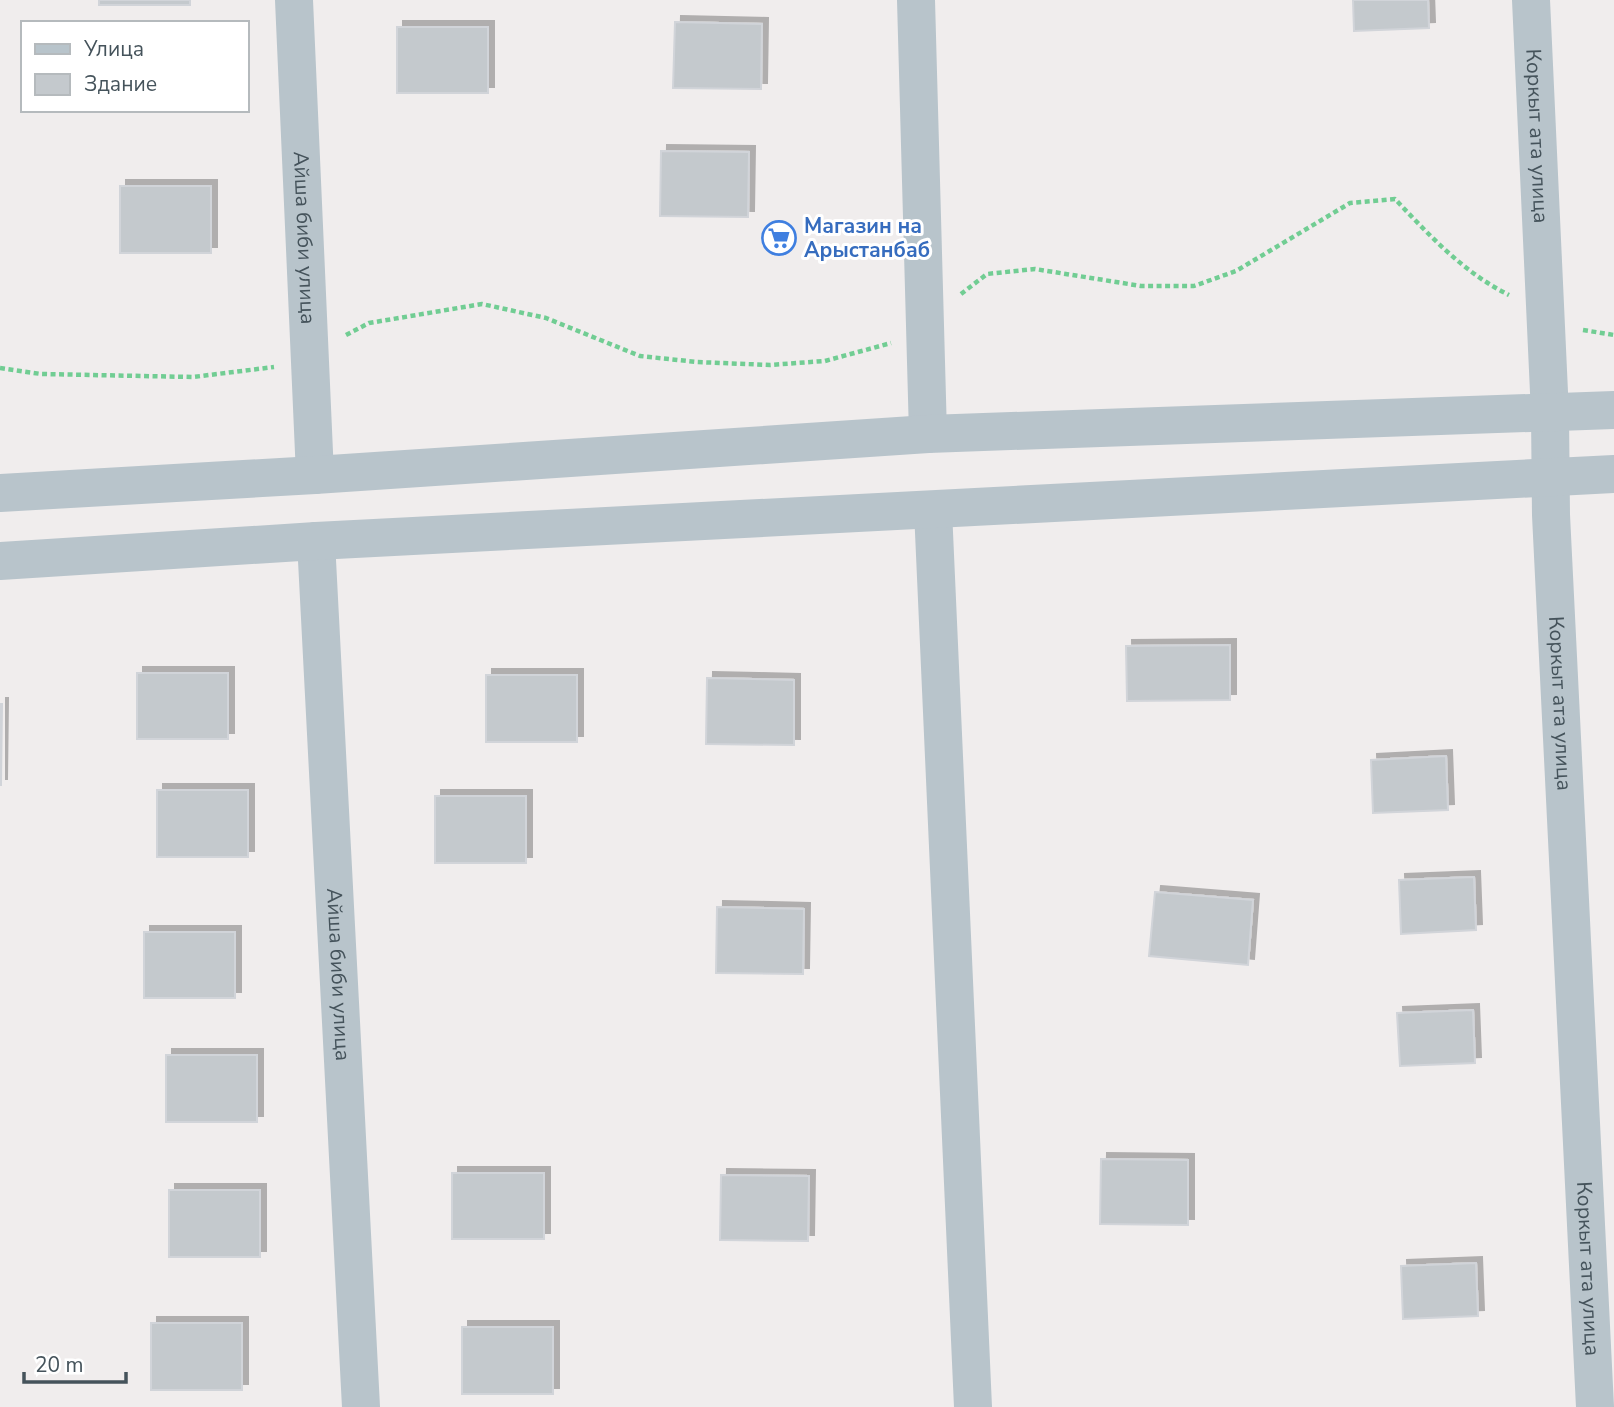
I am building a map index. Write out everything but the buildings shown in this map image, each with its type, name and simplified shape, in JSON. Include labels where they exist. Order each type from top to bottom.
[{"type":"street","name":"Айша биби улица","points":[[294,0],[316,475]]},
{"type":"street","points":[[916,0],[928,434]]},
{"type":"street","name":"Коркыт ата улица","points":[[1531,0],[1550,414],[1550,478],[1595,1407]]},
{"type":"street","points":[[0,493],[928,434],[1614,410]]},
{"type":"street","points":[[0,561],[316,541],[1614,474]]},
{"type":"street","points":[[933,510],[973,1407]]},
{"type":"street","name":"Айша биби улица","points":[[316,541],[360,1407]]},
{"type":"path","points":[[0,368],[41,374],[192,377],[289,365],[369,323],[482,303],[546,318],[640,356],[770,365],[825,361],[899,340],[987,274],[1035,269],[1141,286],[1194,286],[1236,271],[1350,203],[1395,199],[1435,241],[1488,285],[1582,330],[1614,335]]},
{"type":"place","name":"Магазин на Арыстанбаб","points":[[779,238]]}]
